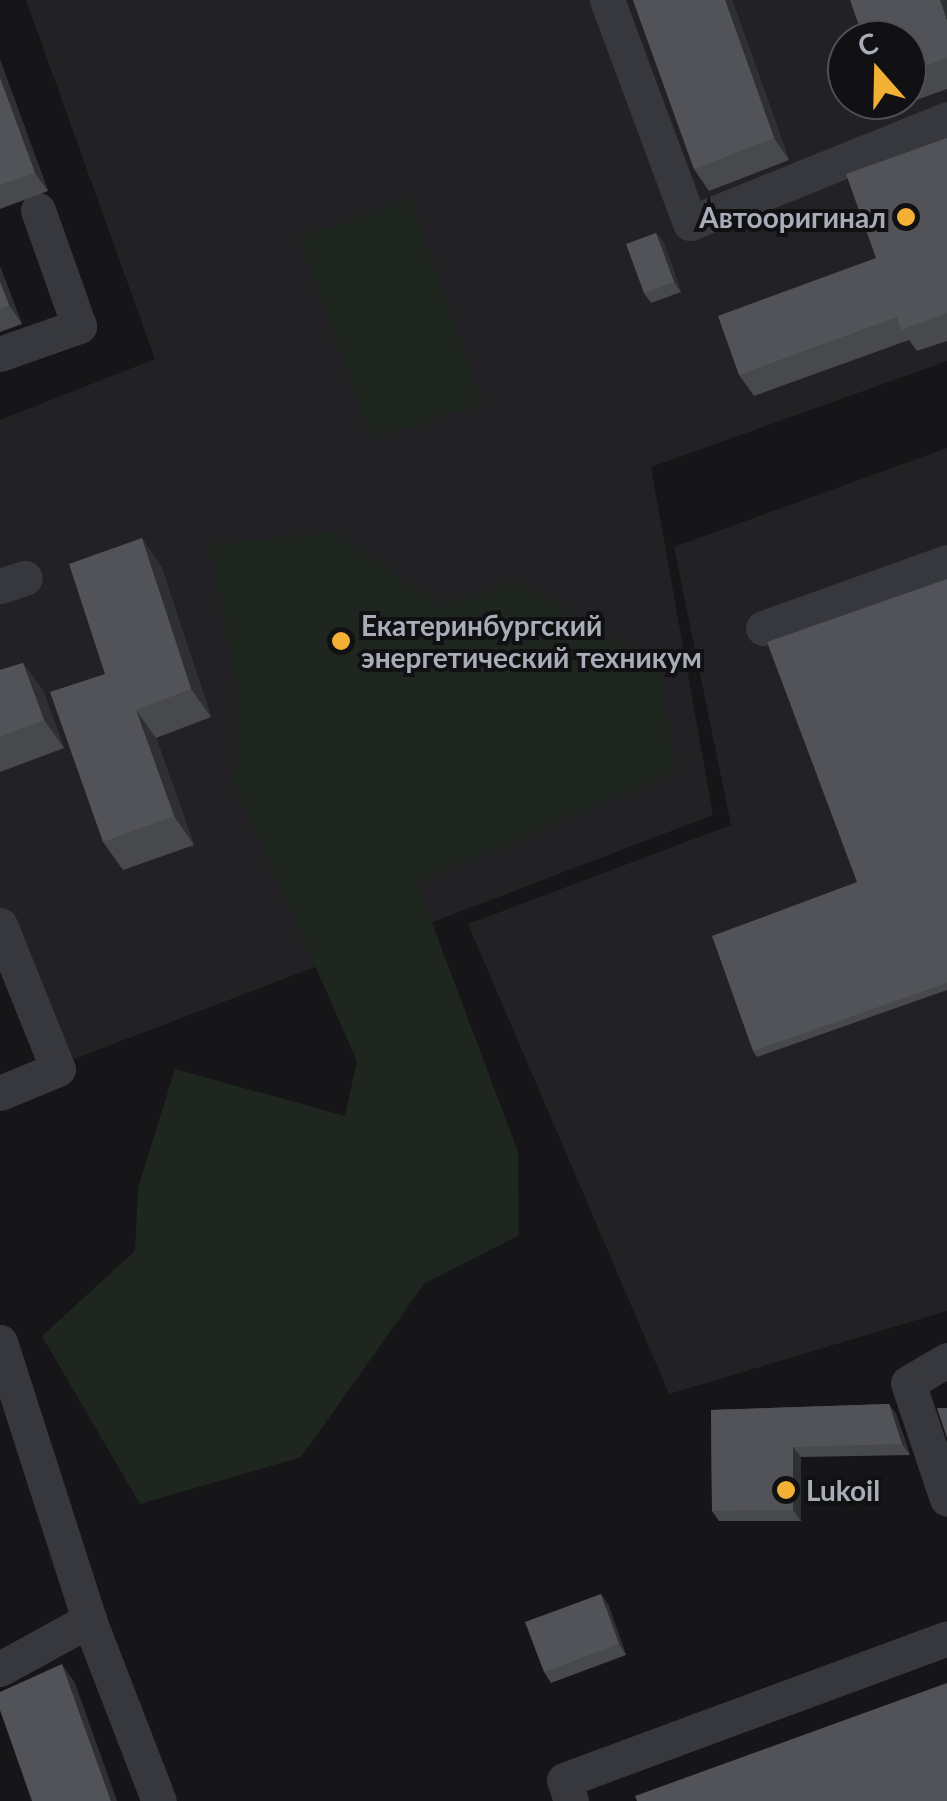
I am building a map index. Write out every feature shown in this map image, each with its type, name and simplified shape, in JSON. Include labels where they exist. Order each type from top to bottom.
[{"type":"lane","points":[[607,0],[690,223],[947,120]]},
{"type":"lane","points":[[0,354],[79,326],[38,210]]},
{"type":"lane","points":[[763,628],[947,562]]},
{"type":"lane","points":[[0,925],[58,1069],[0,1092]]},
{"type":"lane","points":[[0,1342],[89,1620],[158,1801]]},
{"type":"lane","points":[[947,1360],[908,1383],[947,1499]]},
{"type":"lane","points":[[0,1668],[89,1620]]},
{"type":"lane","points":[[572,1801],[564,1780],[947,1638]]},
{"type":"shaded area","name":"Екатеринбургский энергетический техникум","points":[[26,0],[947,0],[947,361],[651,467],[713,815],[40,1072],[0,972],[0,420],[155,359]]},
{"type":"shaded area","points":[[410,199],[482,403],[372,440],[299,237]]},
{"type":"shaded area","points":[[947,448],[947,1311],[669,1394],[468,924],[731,825],[674,547]]},
{"type":"shaded area","points":[[333,532],[444,607],[514,579],[659,667],[675,771],[417,883],[518,1152],[519,1235],[424,1284],[301,1457],[140,1504],[42,1336],[135,1251],[138,1188],[175,1069],[345,1116],[357,1061],[234,782],[238,694],[209,544]]},
{"type":"building","points":[[633,0],[725,0],[774,138],[694,169]]},
{"type":"building","points":[[850,0],[940,0],[947,21],[947,58],[927,66],[927,20],[857,20]]},
{"type":"building","points":[[0,78],[35,173],[0,185]]},
{"type":"building","points":[[947,138],[947,313],[901,330],[897,317],[739,375],[718,316],[876,258],[846,174]]},
{"type":"building","points":[[656,233],[674,282],[644,293],[626,244]]},
{"type":"building","points":[[0,282],[9,305],[0,309]]},
{"type":"building","points":[[142,538],[191,689],[136,710],[174,816],[103,842],[50,692],[105,674],[69,564]]},
{"type":"building","points":[[947,579],[947,983],[753,1051],[712,936],[857,882],[767,642]]},
{"type":"building","points":[[23,663],[44,720],[0,737],[0,670]]},
{"type":"building","points":[[889,1404],[902,1444],[793,1447],[793,1510],[712,1511],[711,1410]]},
{"type":"building","points":[[937,1408],[947,1408],[947,1438]]},
{"type":"building","points":[[601,1594],[619,1644],[544,1672],[525,1622]]},
{"type":"building","points":[[62,1664],[111,1801],[32,1801],[0,1710],[0,1692]]},
{"type":"building","points":[[947,1683],[947,1801],[637,1801],[635,1796]]},
{"type":"place","name":"Автооригинал","points":[[906,217]]},
{"type":"place","name":"Екатеринбургский энергетический техникум","points":[[341,641]]},
{"type":"place","name":"Lukoil","points":[[786,1490]]}]
